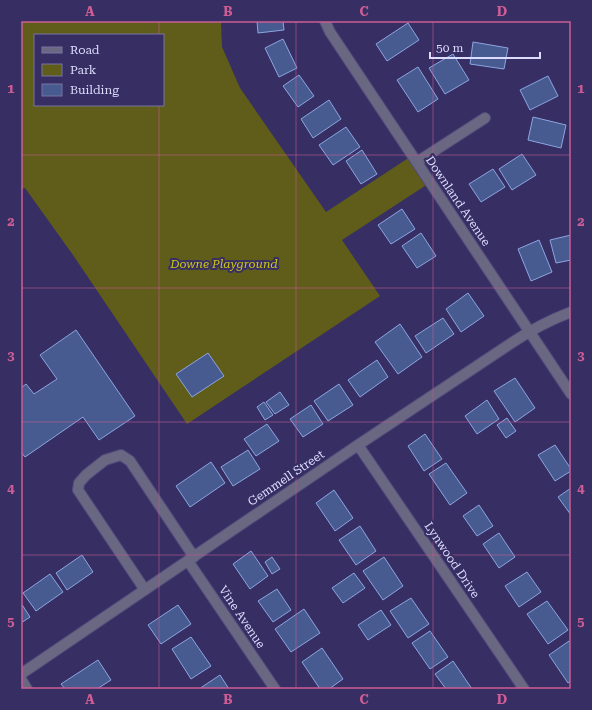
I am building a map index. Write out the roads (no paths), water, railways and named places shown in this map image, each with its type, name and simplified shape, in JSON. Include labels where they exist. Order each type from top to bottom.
[{"type":"street","name":"Downland Avenue","points":[[325,21],[330,32],[571,394]]},
{"type":"street","points":[[417,162],[485,118]]},
{"type":"street","name":"Gemmell Street","points":[[21,674],[530,331],[571,312]]},
{"type":"street","name":"Lynwood Drive","points":[[358,446],[524,689]]},
{"type":"street","name":"Vine Avenue","points":[[145,590],[78,490],[79,483],[86,474],[105,460],[121,455],[130,461],[275,689]]},
{"type":"street","points":[[21,680],[27,689]]},
{"type":"park label","name":"Downe Playground","points":[[224,264]]}]
